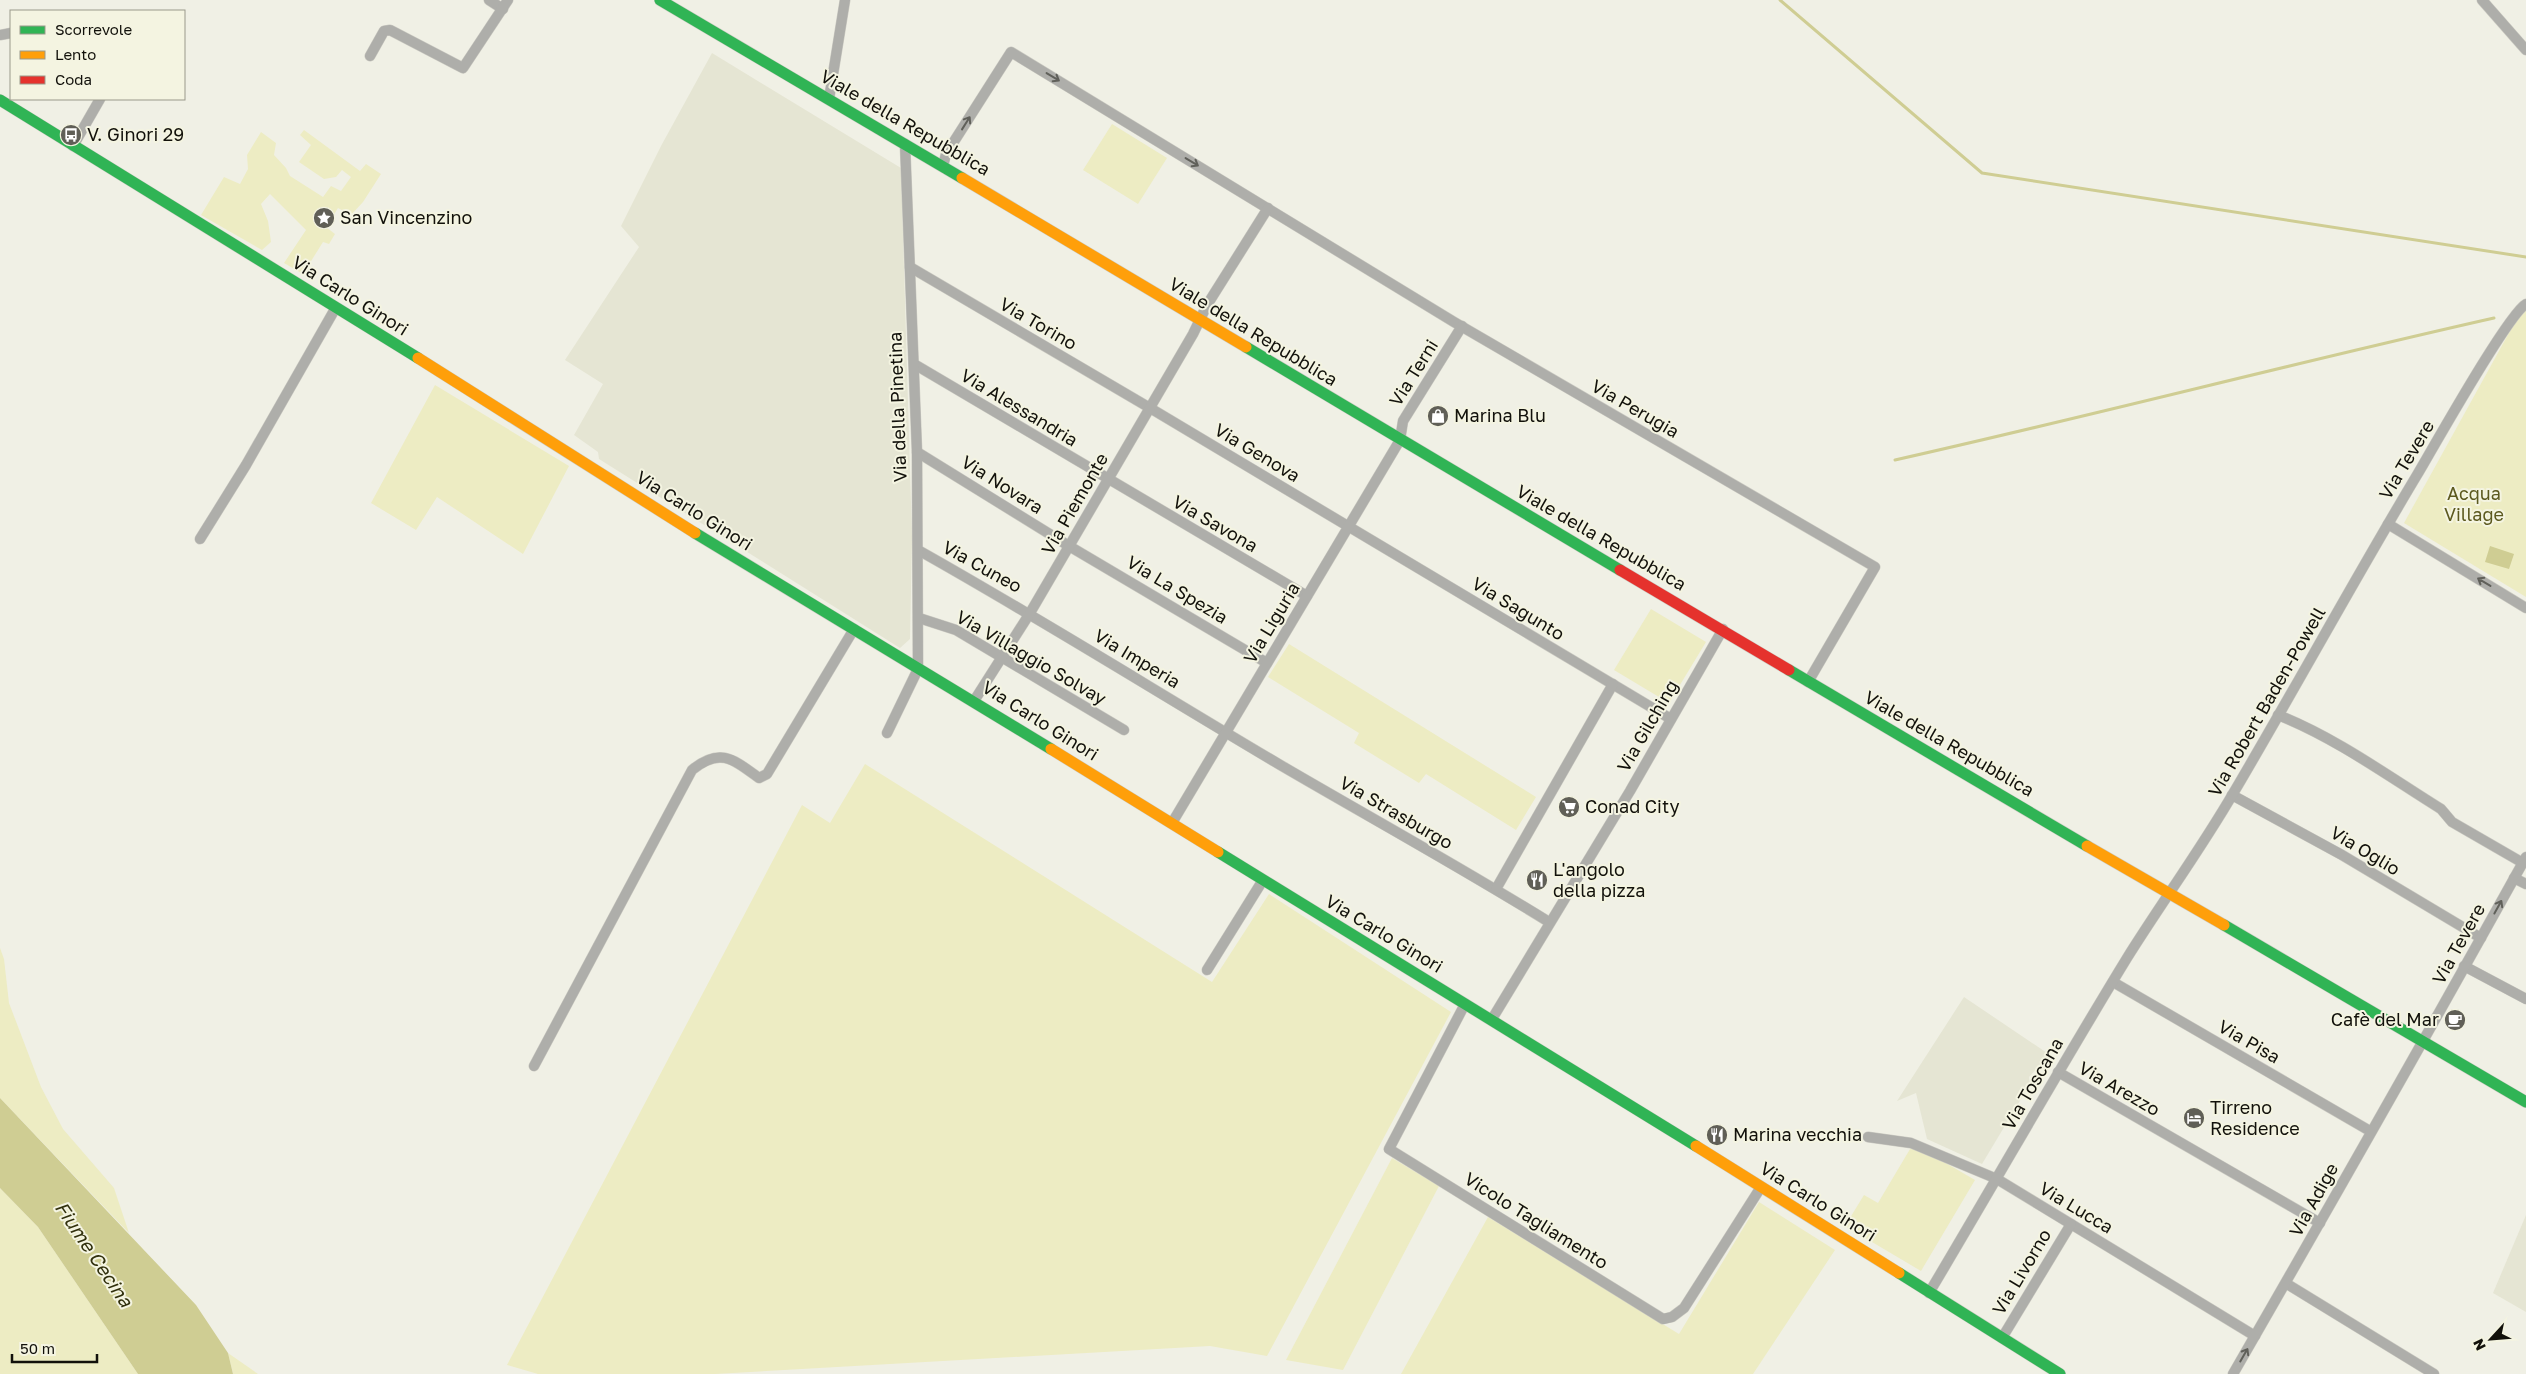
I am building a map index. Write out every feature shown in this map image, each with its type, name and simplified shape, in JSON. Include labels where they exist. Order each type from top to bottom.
[{"type":"street","points":[[370,56],[379,37],[384,31],[390,30],[463,68],[506,4],[489,0]]},
{"type":"street","name":"Viale della Repubblica","points":[[660,0],[943,166],[1808,682],[2526,1102]]},
{"type":"street","points":[[829,100],[845,0]]},
{"type":"street","points":[[2482,0],[2526,50]]},
{"type":"street","name":"Via Perugia","points":[[943,166],[946,154],[1011,52],[1462,326],[1875,567],[1808,682]]},
{"type":"street","name":"Via Carlo Ginori","points":[[0,100],[692,531],[918,669],[974,701],[1466,1004],[1492,1018],[2060,1374]]},
{"type":"street","points":[[73,146],[99,100]]},
{"type":"street","name":"Via della Pinetina","points":[[905,144],[917,452],[918,669]]},
{"type":"street","name":"Via Piemonte","points":[[974,701],[1004,657],[1150,408],[1207,306],[1268,208]]},
{"type":"street","name":"Via Torino","points":[[910,268],[1150,408]]},
{"type":"street","name":"Via Tevere","points":[[2526,304],[2513,317],[2388,524],[2526,608]]},
{"type":"street","points":[[200,539],[246,465],[335,308]]},
{"type":"street","name":"Via Terni","points":[[1400,440],[1403,421],[1462,326]]},
{"type":"street","name":"Via Alessandria","points":[[914,364],[1108,480]]},
{"type":"street","name":"Via Genova","points":[[1150,408],[1348,527]]},
{"type":"street","name":"Via Liguria","points":[[1172,823],[1400,440]]},
{"type":"street","name":"Via Novara","points":[[917,452],[1069,546]]},
{"type":"street","name":"Via Savona","points":[[1108,480],[1307,596]]},
{"type":"street","name":"Via Robert Baden-Powell","points":[[2169,893],[2232,795],[2388,524]]},
{"type":"street","name":"Via Sagunto","points":[[1348,527],[1671,719]]},
{"type":"street","name":"Via La Spezia","points":[[1069,546],[1267,663]]},
{"type":"street","name":"Via Cuneo","points":[[918,550],[1030,613]]},
{"type":"street","name":"Via Imperia","points":[[1030,613],[1226,732]]},
{"type":"street","name":"Via Villaggio Solvay","points":[[919,618],[956,630],[1124,730]]},
{"type":"street","points":[[534,1066],[692,770],[706,759],[732,758],[759,778],[767,774],[854,629]]},
{"type":"street","name":"Via Gilching","points":[[1492,1018],[1723,630]]},
{"type":"street","points":[[887,732],[918,669]]},
{"type":"street","points":[[1496,889],[1613,684]]},
{"type":"street","name":"Via Tevere","points":[[2278,715],[2310,729],[2441,809],[2452,822],[2524,860],[2464,966],[2424,1042]]},
{"type":"street","name":"Via Strasburgo","points":[[1226,732],[1550,922]]},
{"type":"street","name":"Via Oglio","points":[[2232,795],[2342,855],[2481,938]]},
{"type":"street","points":[[2514,878],[2526,884]]},
{"type":"street","points":[[1207,970],[1263,880]]},
{"type":"street","name":"Via Toscana","points":[[1929,1292],[1998,1179],[2058,1072],[2169,893]]},
{"type":"street","points":[[2464,966],[2526,999]]},
{"type":"street","name":"Via Pisa","points":[[2113,982],[2370,1132]]},
{"type":"street","name":"Vicolo Tagliamento","points":[[1466,1004],[1389,1149],[1663,1319],[1672,1316],[1684,1308],[1761,1186]]},
{"type":"street","name":"Via Adige","points":[[2233,1374],[2286,1284],[2370,1132],[2424,1042]]},
{"type":"street","name":"Via Arezzo","points":[[2058,1072],[2320,1223]]},
{"type":"street","name":"Via Lucca","points":[[1868,1137],[1911,1143],[1998,1179],[2255,1336]]},
{"type":"street","name":"Via Livorno","points":[[2002,1338],[2071,1224]]},
{"type":"street","points":[[2286,1284],[2434,1374]]},
{"type":"shaded area","points":[[712,53],[901,168],[912,537],[910,639],[900,648],[599,459],[598,452],[574,435],[603,384],[565,360],[639,247],[621,226],[661,146]]},
{"type":"shaded area","points":[[1964,997],[2050,1055],[2029,1077],[2030,1084],[1982,1164],[1927,1139],[1916,1093],[1897,1101]]},
{"type":"shaded area","points":[[2526,1215],[2526,1312],[2493,1293]]},
{"type":"green space","points":[[1112,124],[1167,158],[1138,204],[1083,170]]},
{"type":"green space","points":[[304,130],[360,171],[366,164],[381,174],[363,202],[351,215],[338,208],[326,227],[335,234],[329,244],[323,242],[303,274],[284,263],[306,230],[270,194],[261,204],[268,221],[271,242],[262,250],[201,215],[224,177],[240,184],[248,169],[247,155],[261,132],[276,143],[274,155],[286,168],[290,176],[323,197],[331,186],[341,191],[351,177],[342,170],[336,177],[324,179],[299,162],[311,145],[300,135]]},
{"type":"green space","name":"Acqua Village","points":[[2526,310],[2526,597],[2404,523],[2515,322]]},
{"type":"green space","points":[[435,385],[569,466],[523,554],[437,497],[416,530],[371,503]]},
{"type":"green space","points":[[1651,609],[1706,642],[1669,703],[1614,670]]},
{"type":"green space","points":[[1289,644],[1536,797],[1516,830],[1426,774],[1419,783],[1354,743],[1359,733],[1268,677]]},
{"type":"green space","points":[[865,764],[1212,982],[1269,894],[1451,1012],[1267,1356],[1210,1346],[715,1374],[538,1374],[507,1365],[802,805],[830,823]]},
{"type":"green space","points":[[0,948],[4,959],[9,1003],[41,1087],[63,1129],[114,1188],[129,1233],[0,1098]]},
{"type":"green space","points":[[1913,1144],[1975,1180],[1921,1271],[1845,1226],[1864,1195],[1878,1203]]},
{"type":"green space","points":[[1392,1158],[1439,1186],[1343,1370],[1286,1360]]},
{"type":"green space","points":[[0,1188],[38,1227],[138,1374],[0,1374]]},
{"type":"green space","points":[[1759,1202],[1835,1250],[1753,1374],[1401,1374],[1488,1217],[1679,1334]]},
{"type":"green space","points":[[228,1353],[258,1374],[233,1374]]},
{"type":"water","points":[[2490,546],[2514,554],[2509,569],[2485,562]]},
{"type":"water","name":"Fiume Cecina","points":[[0,1098],[196,1305],[228,1353],[233,1374],[138,1374],[38,1227],[0,1188]]},
{"type":"waterway","points":[[1780,0],[1982,173],[2526,257]]},
{"type":"waterway","points":[[1895,460],[2494,318]]},
{"type":"traffic: fast","points":[[660,0],[962,178]]},
{"type":"traffic: fast","points":[[0,100],[418,358]]},
{"type":"traffic: fast","points":[[1246,347],[1620,570]]},
{"type":"traffic: fast","points":[[695,533],[1051,749]]},
{"type":"traffic: fast","points":[[1789,670],[2087,846]]},
{"type":"traffic: fast","points":[[1218,852],[1696,1146]]},
{"type":"traffic: fast","points":[[2224,925],[2526,1102]]},
{"type":"traffic: fast","points":[[1899,1273],[2060,1374]]},
{"type":"traffic: slow","points":[[962,178],[1246,347]]},
{"type":"traffic: slow","points":[[418,358],[695,533]]},
{"type":"traffic: slow","points":[[1051,749],[1218,852]]},
{"type":"traffic: slow","points":[[2087,846],[2224,925]]},
{"type":"traffic: slow","points":[[1696,1146],[1899,1273]]},
{"type":"traffic: jam","points":[[1620,570],[1789,670]]},
{"type":"place","name":"V. Ginori 29","points":[[71,135]]},
{"type":"place","name":"San Vincenzino","points":[[324,218]]},
{"type":"place","name":"Marina Blu","points":[[1438,416]]},
{"type":"place","name":"Conad City","points":[[1569,807]]},
{"type":"place","name":"L'angolo della pizza","points":[[1537,880]]},
{"type":"place","name":"Cafè del Mar","points":[[2455,1020]]},
{"type":"place","name":"Tirreno Residence","points":[[2194,1118]]},
{"type":"place","name":"Marina vecchia","points":[[1717,1135]]}]
